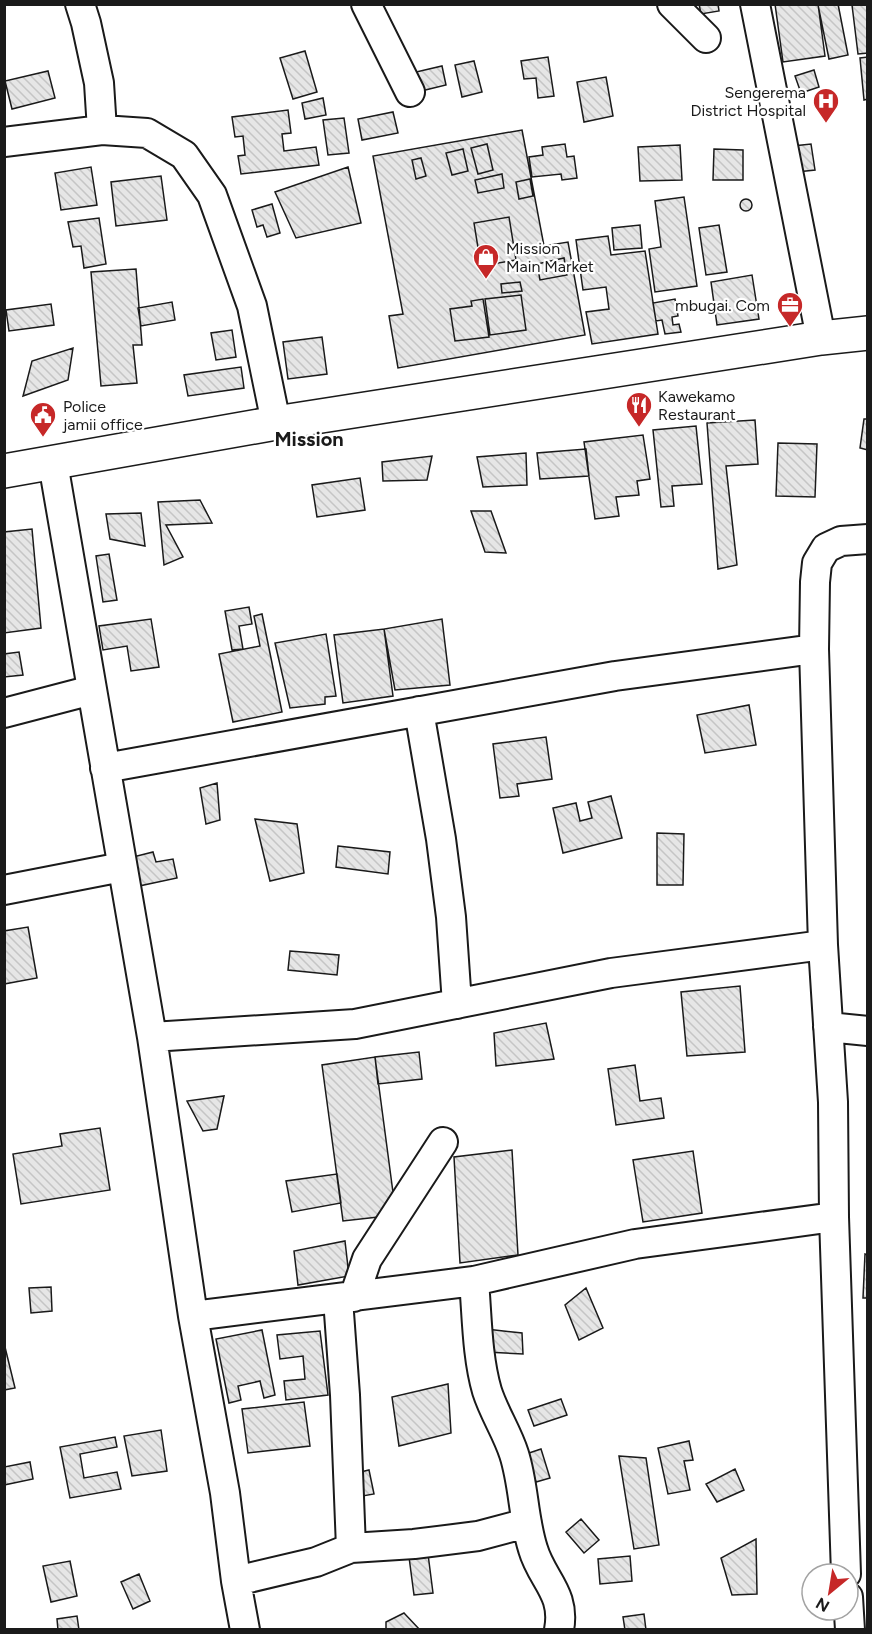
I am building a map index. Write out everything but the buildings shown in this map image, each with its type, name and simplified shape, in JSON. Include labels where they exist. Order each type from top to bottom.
[{"type":"main road","points":[[4,471],[276,423],[821,338],[867,333]]},
{"type":"street","points":[[80,4],[99,83],[102,130]]},
{"type":"street","points":[[366,4],[410,92]]},
{"type":"street","points":[[672,4],[706,38]]},
{"type":"street","points":[[756,4],[821,338]]},
{"type":"street","points":[[4,142],[102,130],[147,133],[184,155],[212,195],[252,306],[276,423]]},
{"type":"street","points":[[53,463],[152,1037],[193,1316],[225,1493],[236,1581],[245,1629]]},
{"type":"street","points":[[846,1562],[834,1217],[833,1102],[823,945],[814,649],[815,582],[817,563],[826,548],[841,541],[867,539]]},
{"type":"street","points":[[105,768],[615,676],[814,649]]},
{"type":"street","points":[[4,714],[92,690]]},
{"type":"street","points":[[419,711],[441,839],[451,917],[457,1004]]},
{"type":"street","points":[[4,890],[122,867]]},
{"type":"street","points":[[152,1037],[355,1024],[611,973],[823,945]]},
{"type":"street","points":[[828,1027],[867,1031]]},
{"type":"street","points":[[351,1548],[345,1395],[346,1298],[367,1259],[443,1142]]},
{"type":"street","points":[[193,1316],[474,1281],[635,1244],[834,1217]]},
{"type":"street","points":[[474,1281],[482,1367],[487,1392],[514,1454],[536,1558],[560,1604],[559,1629]]},
{"type":"street","points":[[236,1581],[316,1562],[351,1548],[414,1544],[478,1536],[527,1523]]},
{"type":"place","name":"Sengerema District Hospital","points":[[826,124]]},
{"type":"place","name":"Mission Main Market","points":[[486,280]]},
{"type":"place","name":"mbugai. Com","points":[[790,328]]},
{"type":"place","name":"Kawekamo Restaurant","points":[[639,428]]},
{"type":"place","name":"Police jamii office","points":[[43,438]]},
{"type":"district","name":"Mission","points":[[309,439]]}]
